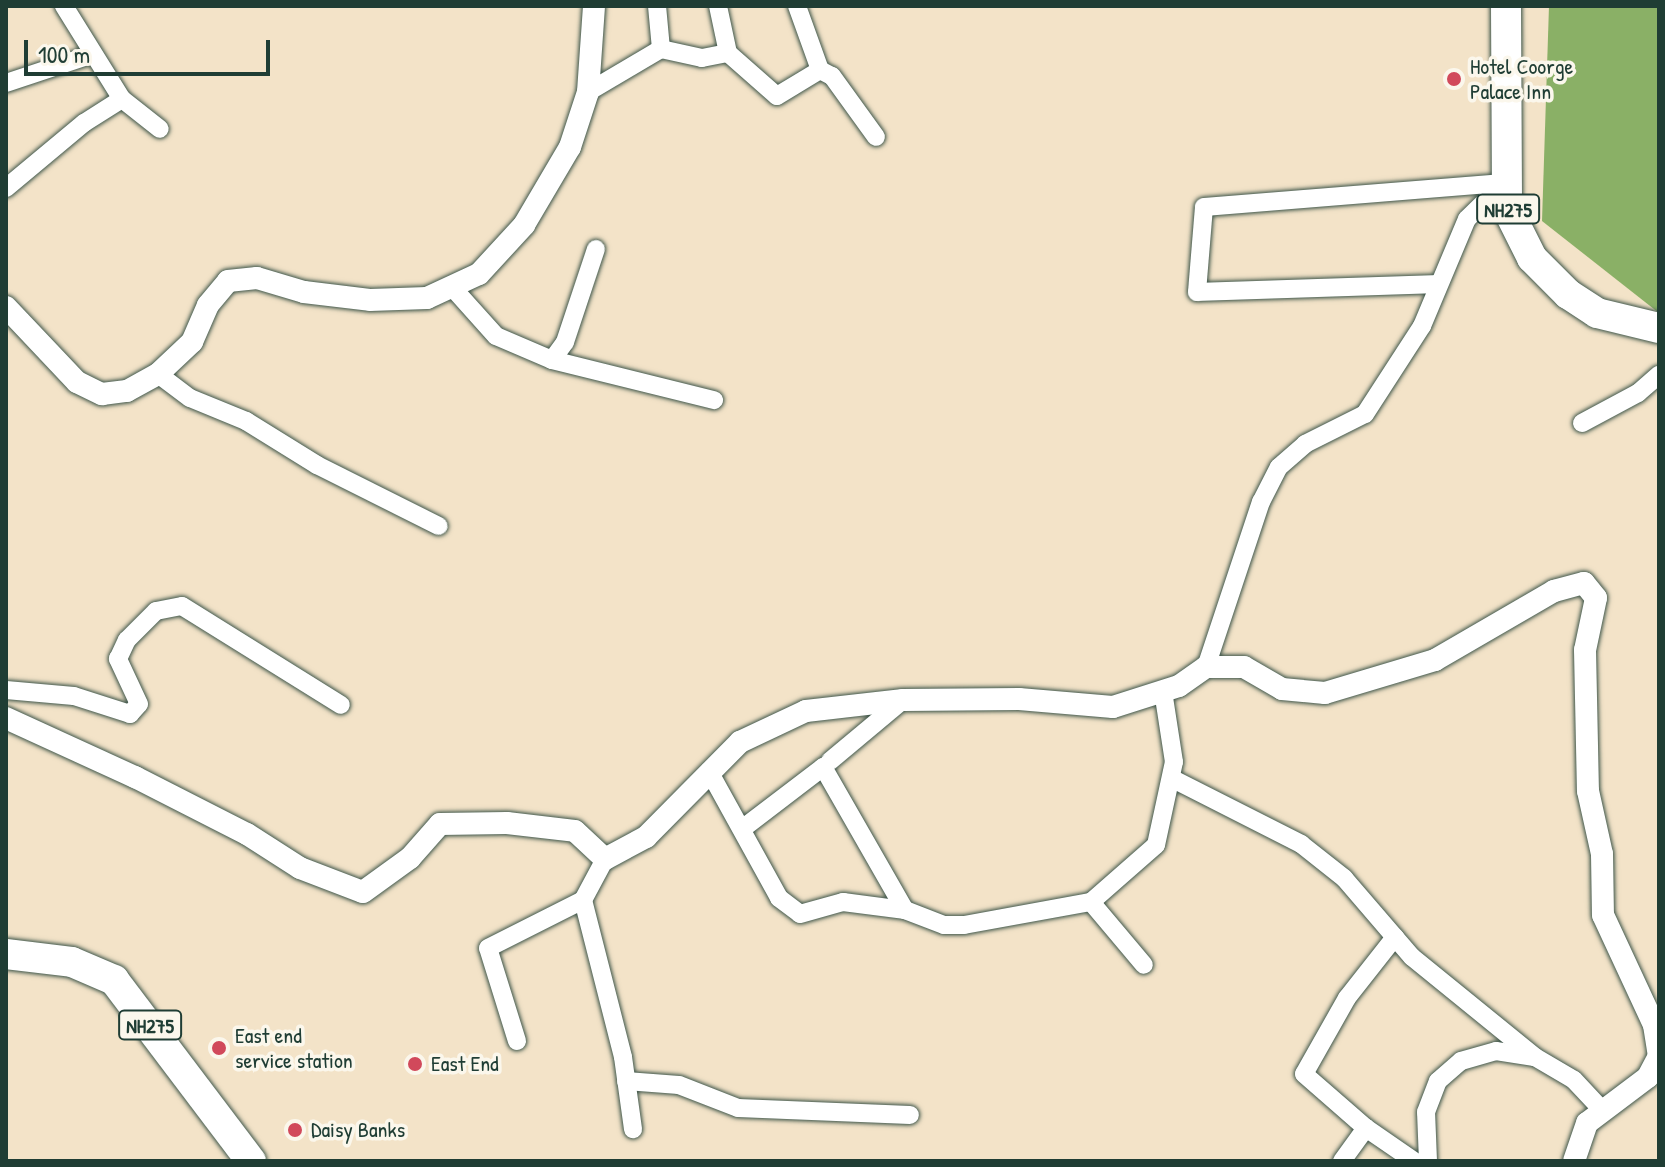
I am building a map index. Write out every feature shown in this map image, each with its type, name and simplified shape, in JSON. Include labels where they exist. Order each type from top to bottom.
[{"type":"highway","name":"NH275","points":[[1506,6],[1504,183],[1507,208],[1532,258],[1568,294],[1597,313],[1659,328]]},
{"type":"highway","name":"NH275","points":[[6,954],[72,962],[114,980],[251,1161]]},
{"type":"street","points":[[64,6],[122,99],[160,129]]},
{"type":"street","points":[[6,307],[77,382],[102,394],[127,391],[158,374],[192,342],[208,305],[228,281],[257,278],[304,292],[370,300],[427,298],[479,274],[524,225],[570,147],[588,92],[594,6]]},
{"type":"street","points":[[657,6],[661,49]]},
{"type":"street","points":[[718,6],[728,53],[777,96],[820,70]]},
{"type":"street","points":[[797,6],[820,70],[832,76],[876,137]]},
{"type":"street","points":[[588,92],[661,49],[702,58],[728,53]]},
{"type":"street","points":[[6,83],[93,54]]},
{"type":"street","points":[[6,188],[122,99]]},
{"type":"street","points":[[1438,284],[1197,292],[1204,207],[1504,183]]},
{"type":"street","points":[[1206,667],[1261,502],[1279,467],[1305,444],[1365,414],[1422,326],[1467,219],[1504,183]]},
{"type":"street","points":[[552,360],[565,342],[596,249]]},
{"type":"street","points":[[452,287],[496,336],[552,360],[714,400]]},
{"type":"street","points":[[158,374],[190,398],[246,421],[317,465],[439,526]]},
{"type":"street","points":[[1582,423],[1638,393],[1659,375]]},
{"type":"street","points":[[517,1041],[488,948],[583,900],[605,859],[646,837],[740,742],[806,711],[903,700],[1019,699],[1113,707],[1163,691],[1206,667],[1244,667],[1282,689],[1325,693],[1435,660],[1554,591],[1584,583],[1596,598],[1585,650],[1588,791],[1602,854],[1603,915],[1654,1025],[1659,1056],[1648,1077],[1587,1123],[1574,1161]]},
{"type":"street","points":[[6,690],[74,696],[130,714],[139,704],[118,659],[122,649],[156,611],[182,606],[341,705]]},
{"type":"street","points":[[709,771],[779,898],[800,914],[843,902],[905,910],[944,925],[964,925],[1091,902],[1156,845],[1173,779],[1163,691]]},
{"type":"street","points":[[830,761],[903,700]]},
{"type":"street","points":[[6,718],[205,812],[300,868],[363,892],[410,858],[440,824],[507,823],[575,831],[605,859]]},
{"type":"street","points":[[742,829],[823,767],[905,910]]},
{"type":"street","points":[[1173,779],[1301,844],[1344,878],[1412,957],[1535,1057],[1574,1080],[1603,1111]]},
{"type":"street","points":[[583,900],[626,1081],[633,1129]]},
{"type":"street","points":[[1091,902],[1144,965]]},
{"type":"street","points":[[1395,937],[1347,998],[1304,1074],[1366,1128],[1414,1161]]},
{"type":"street","points":[[1428,1161],[1426,1112],[1438,1081],[1461,1061],[1496,1051],[1535,1057]]},
{"type":"street","points":[[626,1081],[679,1085],[738,1108],[910,1115]]},
{"type":"street","points":[[1342,1161],[1366,1128]]},
{"type":"green space","points":[[1549,6],[1659,6],[1659,313],[1542,221]]},
{"type":"place","name":"Hotel Coorge Palace Inn","points":[[1454,79]]},
{"type":"place","name":"East end service station","points":[[219,1048]]},
{"type":"place","name":"East End","points":[[415,1064]]},
{"type":"place","name":"Daisy Banks","points":[[295,1130]]}]
